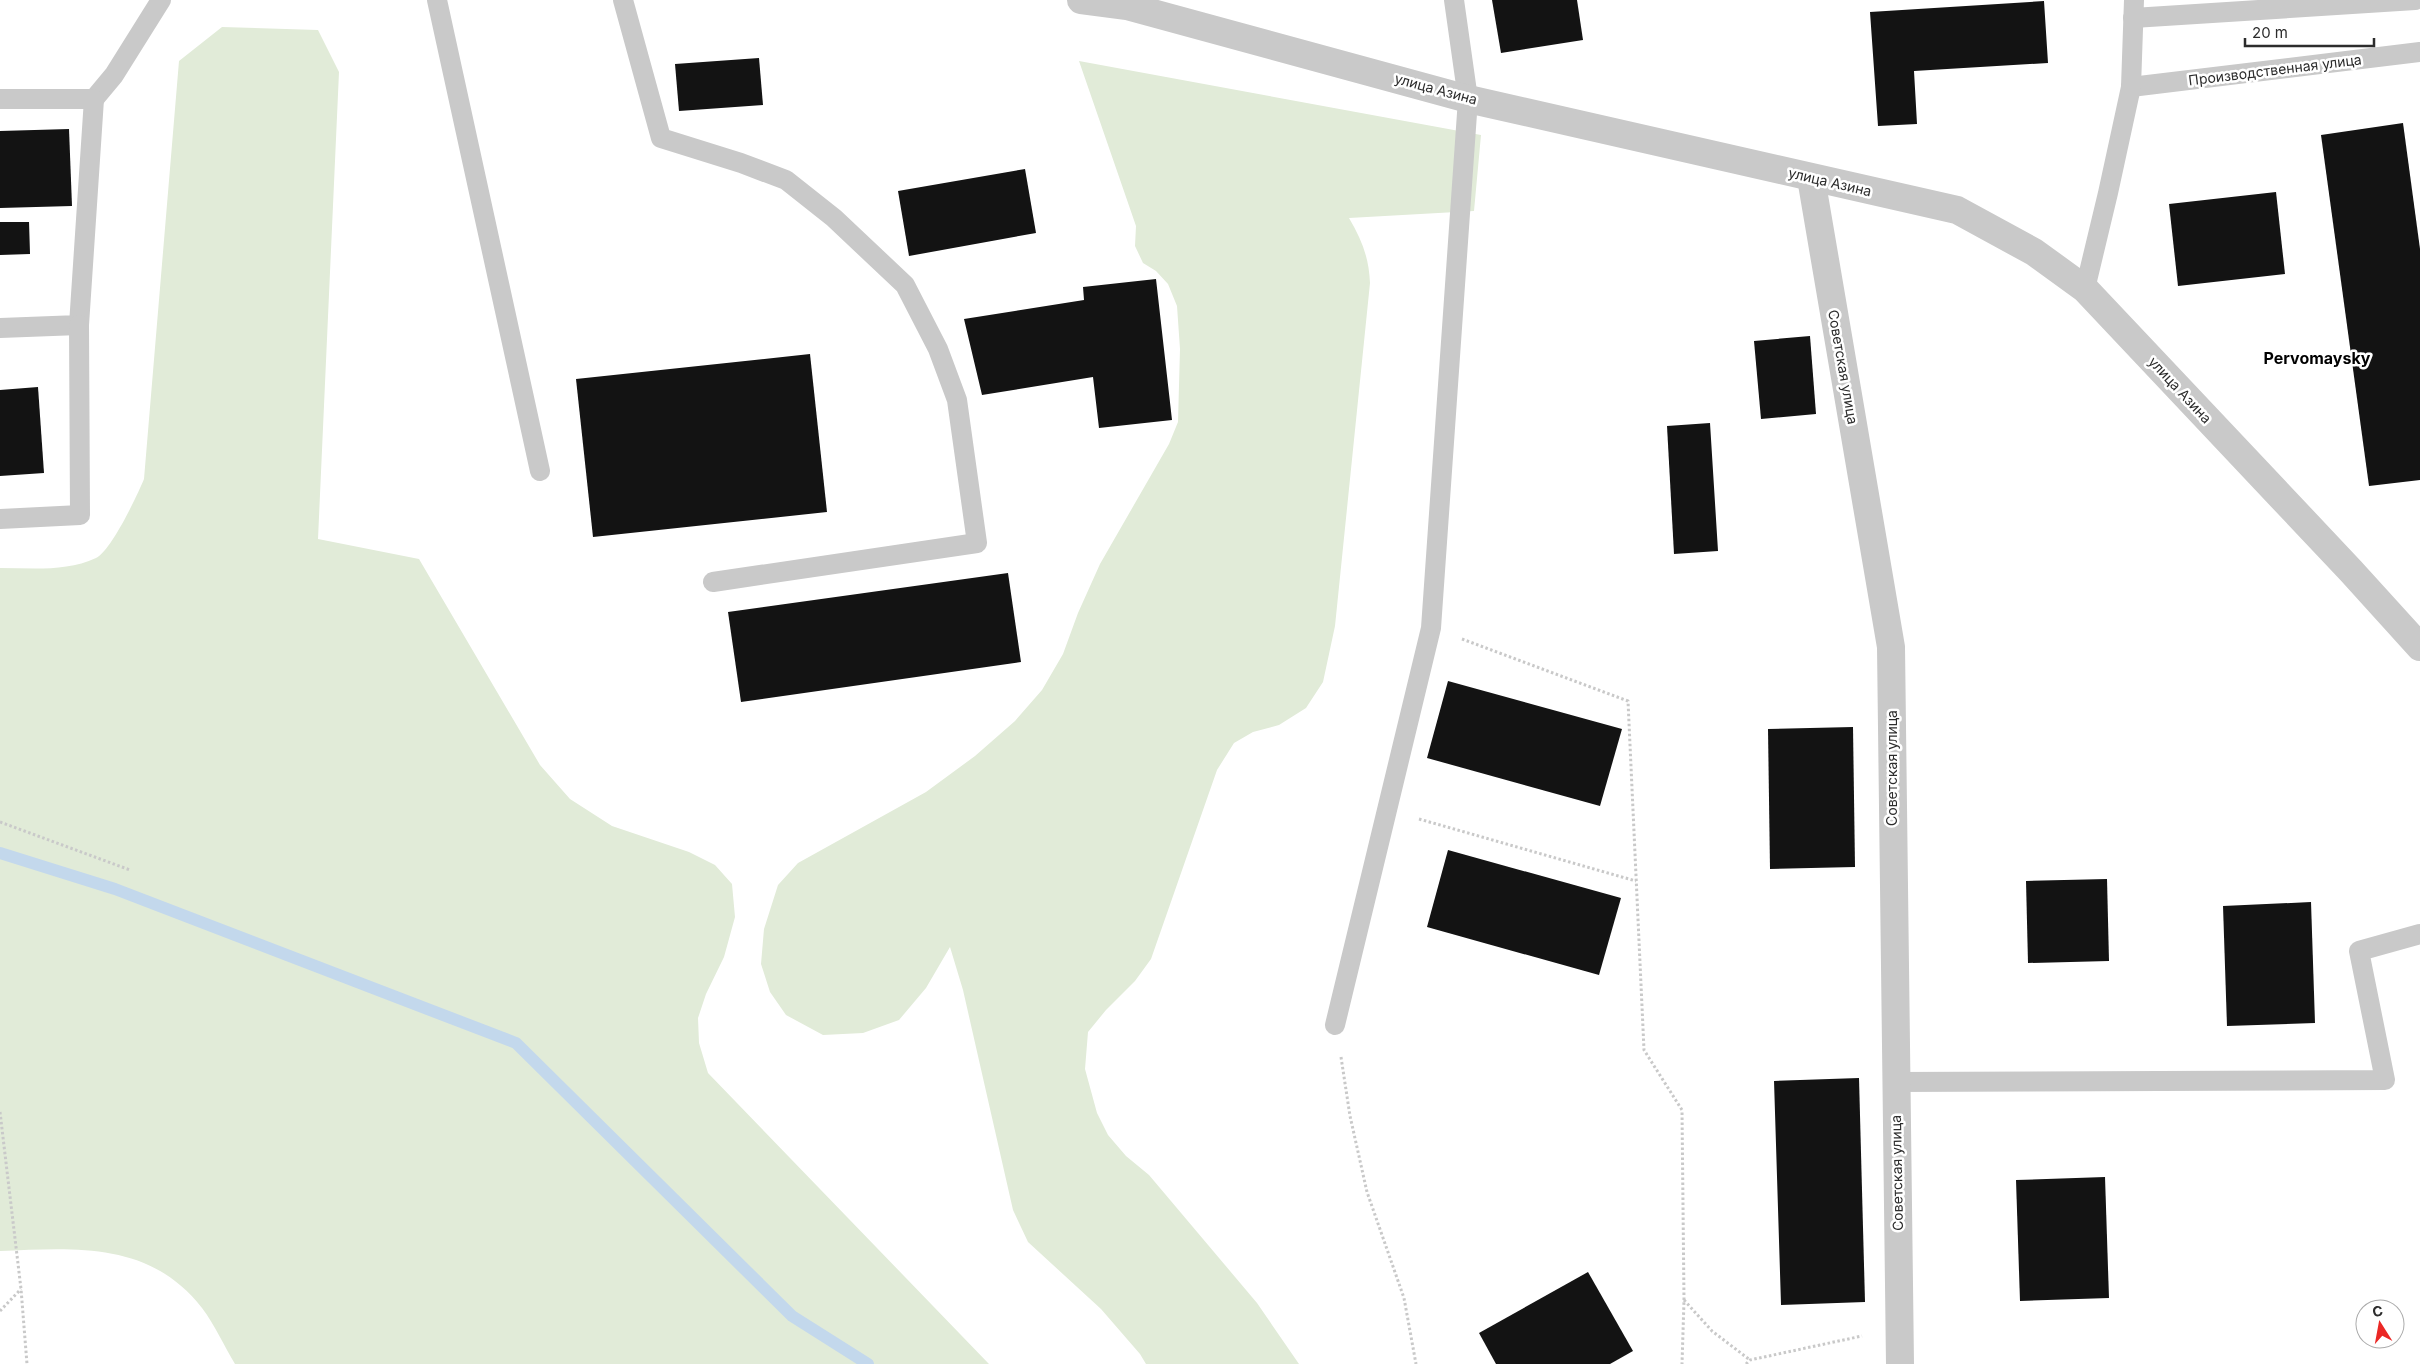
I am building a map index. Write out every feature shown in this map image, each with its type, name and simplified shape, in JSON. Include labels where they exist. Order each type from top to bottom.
[{"type":"street","name":"улица Азина","points":[[1081,0],[1127,6],[1468,99],[1957,210],[2034,252],[2085,289],[2351,570],[2420,647]]},
{"type":"street","name":"Советская улица","points":[[1811,178],[1891,647],[1900,1364]]},
{"type":"lane","points":[[0,519],[80,515],[79,325],[94,99],[114,75],[161,0]]},
{"type":"lane","points":[[437,0],[540,471]]},
{"type":"lane","points":[[623,0],[661,138],[741,163],[786,180],[834,218],[905,285],[938,349],[957,400],[977,543],[713,582]]},
{"type":"lane","points":[[1335,1025],[1431,628],[1468,99],[1454,0]]},
{"type":"lane","points":[[2085,289],[2131,87],[2134,9],[2415,0]]},
{"type":"lane","name":"Производственная улица","points":[[2131,87],[2420,52]]},
{"type":"lane","points":[[0,99],[94,99]]},
{"type":"lane","points":[[0,328],[79,325]]},
{"type":"lane","points":[[1895,1082],[2385,1080],[2359,951],[2420,934]]},
{"type":"path","points":[[1431,628],[1628,702],[1644,1050],[1682,1110],[1684,1300],[1682,1364]]},
{"type":"path","points":[[1387,810],[1636,881]]},
{"type":"path","points":[[0,822],[130,870]]},
{"type":"path","points":[[1335,1025],[1350,1116],[1367,1192],[1404,1298],[1416,1364]]},
{"type":"path","points":[[0,1112],[21,1289],[27,1364]]},
{"type":"path","points":[[0,1311],[21,1289]]},
{"type":"path","points":[[1684,1300],[1712,1331],[1750,1360]]},
{"type":"path","points":[[1746,1364],[1750,1360],[1900,1328]]},
{"type":"green space","points":[[222,27],[318,30],[339,72],[318,539],[419,559],[540,765],[570,799],[612,826],[689,852],[715,865],[732,884],[735,917],[724,957],[706,994],[698,1018],[699,1043],[708,1073],[989,1364],[235,1364],[202,1308],[182,1286],[159,1270],[135,1260],[110,1253],[56,1249],[0,1251],[0,568],[37,569],[61,567],[96,558],[109,545],[116,534],[130,510],[144,479],[179,61]]},
{"type":"green space","points":[[1079,61],[1481,135],[1474,211],[1349,218],[1364,249],[1370,283],[1335,626],[1323,682],[1306,708],[1279,725],[1253,732],[1234,743],[1217,770],[1151,959],[1135,981],[1106,1010],[1088,1032],[1085,1069],[1097,1113],[1108,1135],[1126,1156],[1149,1175],[1257,1303],[1299,1364],[1146,1364],[1140,1354],[1101,1309],[1028,1242],[1013,1210],[963,990],[950,947],[926,988],[899,1020],[863,1033],[823,1035],[786,1015],[770,992],[761,964],[764,929],[778,885],[798,863],[926,792],[975,756],[1015,721],[1042,690],[1063,654],[1078,613],[1100,564],[1169,444],[1178,422],[1180,349],[1177,306],[1168,284],[1156,271],[1143,263],[1135,246],[1136,226]]},
{"type":"building","points":[[1492,0],[1577,0],[1583,40],[1501,53]]},
{"type":"building","points":[[2044,1],[2048,63],[1914,71],[1917,124],[1878,126],[1870,12]]},
{"type":"building","points":[[759,58],[763,105],[679,111],[675,64]]},
{"type":"building","points":[[2403,123],[2420,249],[2420,480],[2369,486],[2321,135]]},
{"type":"building","points":[[69,129],[72,206],[0,208],[0,131]]},
{"type":"building","points":[[1025,169],[1036,233],[909,256],[898,191]]},
{"type":"building","points":[[2276,192],[2285,274],[2178,286],[2169,204]]},
{"type":"building","points":[[0,222],[29,222],[30,254],[0,255]]},
{"type":"building","points":[[1156,279],[1172,420],[1099,428],[1093,377],[982,395],[964,319],[1084,300],[1083,287]]},
{"type":"building","points":[[1810,336],[1816,414],[1761,419],[1754,341]]},
{"type":"building","points":[[810,354],[827,512],[593,537],[576,379]]},
{"type":"building","points":[[38,387],[44,473],[0,476],[0,390]]},
{"type":"building","points":[[1710,423],[1718,551],[1674,554],[1667,426]]},
{"type":"building","points":[[1008,573],[1021,662],[741,702],[728,612]]},
{"type":"building","points":[[1448,681],[1622,729],[1600,806],[1427,758]]},
{"type":"building","points":[[1853,727],[1855,867],[1770,869],[1768,729]]},
{"type":"building","points":[[1448,850],[1621,898],[1599,975],[1427,927]]},
{"type":"building","points":[[2107,879],[2109,961],[2028,963],[2026,881]]},
{"type":"building","points":[[2311,902],[2315,1023],[2227,1026],[2223,906]]},
{"type":"building","points":[[1859,1078],[1865,1302],[1781,1305],[1774,1081]]},
{"type":"building","points":[[2105,1177],[2109,1298],[2020,1301],[2016,1180]]},
{"type":"building","points":[[1588,1272],[1633,1351],[1610,1364],[1496,1364],[1479,1333]]},
{"type":"waterway","points":[[0,853],[115,889],[516,1043],[792,1316],[868,1364]]},
{"type":"district","name":"Pervomaysky","points":[[2317,358]]}]
